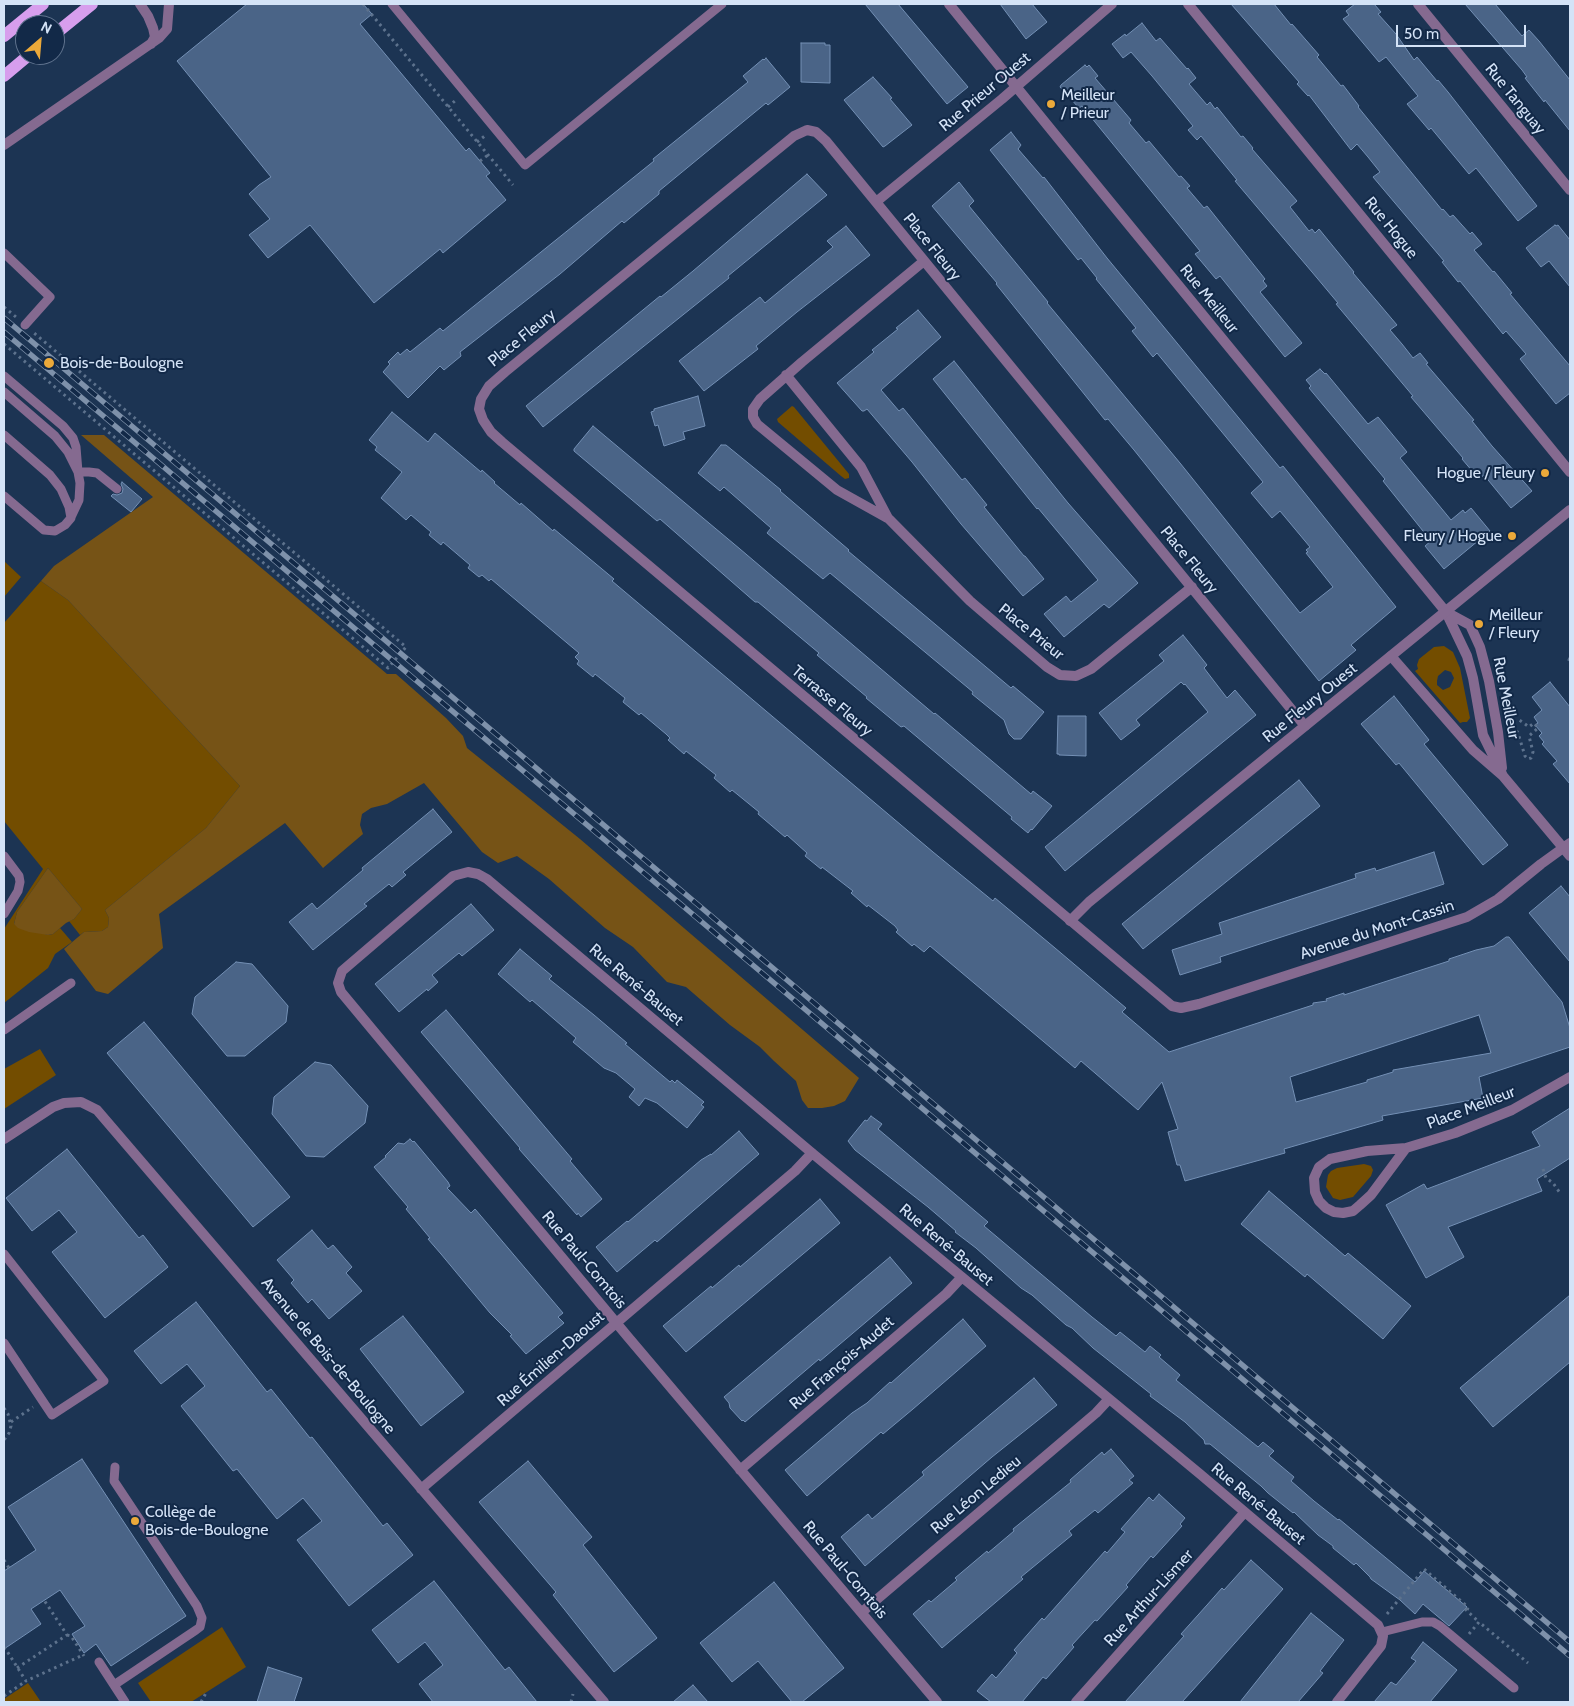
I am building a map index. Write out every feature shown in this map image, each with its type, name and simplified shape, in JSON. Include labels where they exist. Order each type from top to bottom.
[{"type":"main road","points":[[4,36],[43,4]]},
{"type":"main road","points":[[65,26],[92,4]]},
{"type":"main road","points":[[4,76],[17,65]]},
{"type":"street","points":[[140,4],[153,28],[154,37],[151,44]]},
{"type":"street","points":[[4,145],[159,38],[167,29],[169,4]]},
{"type":"street","name":"Rue Meilleur","points":[[949,4],[1446,612],[1467,656],[1473,678],[1483,735],[1503,776]]},
{"type":"street","name":"Rue Prieur Ouest","points":[[876,202],[1016,87],[1112,4]]},
{"type":"street","name":"Rue Hogue","points":[[1188,4],[1570,472]]},
{"type":"street","name":"Rue Tanguay","points":[[1418,4],[1570,190]]},
{"type":"street","name":"Place Fleury","points":[[479,409],[483,394],[498,377],[798,133],[811,130],[822,136],[1305,726]]},
{"type":"street","name":"Place Prieur","points":[[924,261],[786,375],[755,405],[753,417],[757,424],[837,490],[889,519],[970,600],[1051,670],[1066,676],[1076,676],[1091,670],[1192,588]]},
{"type":"street","name":"Place Prieur","points":[[786,375],[861,467],[889,519]]},
{"type":"street","name":"Terrasse Fleury","points":[[479,409],[488,428],[502,442],[1164,1001],[1175,1007]]},
{"type":"street","name":"Rue Fleury Ouest","points":[[1070,921],[1089,902],[1570,510]]},
{"type":"street","name":"Rue Meilleur","points":[[1446,612],[1470,626],[1480,647],[1486,667],[1498,732],[1503,776]]},
{"type":"street","name":"Rue Meilleur","points":[[1391,656],[1473,750],[1503,776],[1568,849]]},
{"type":"street","name":"Avenue du Mont-Cassin","points":[[1175,1007],[1185,1008],[1199,1004],[1467,916],[1498,899],[1541,864],[1568,849]]},
{"type":"street","name":"Rue Paul-Comtois","points":[[487,879],[478,874],[468,872],[453,876],[340,974],[339,988],[343,996],[616,1323],[937,1702]]},
{"type":"street","name":"Rue René-Bauset","points":[[487,879],[961,1278],[1370,1617],[1383,1634]]},
{"type":"street","name":"Place Meilleur","points":[[1406,1148],[1371,1195],[1352,1211],[1334,1212],[1326,1208],[1319,1201],[1315,1192],[1314,1178],[1319,1167],[1325,1161],[1344,1154],[1406,1148],[1455,1133],[1488,1121],[1519,1106],[1570,1077]]},
{"type":"street","name":"Avenue de Bois-de-Boulogne","points":[[4,1139],[53,1107],[64,1102],[81,1102],[97,1110],[604,1702]]},
{"type":"street","name":"Rue Émilien-Daoust","points":[[421,1489],[800,1167],[812,1153]]},
{"type":"street","name":"Rue François-Audet","points":[[740,1470],[946,1294],[961,1278]]},
{"type":"street","name":"Rue Léon Ledieu","points":[[862,1612],[1109,1399]]},
{"type":"street","name":"Rue Arthur-Lismer","points":[[1076,1702],[1244,1513]]},
{"type":"street","points":[[1337,1702],[1379,1650],[1383,1642],[1383,1634]]},
{"type":"lane","points":[[392,4],[525,166],[722,4]]},
{"type":"lane","points":[[4,253],[50,296],[25,325]]},
{"type":"lane","points":[[4,376],[63,426],[73,438],[76,448],[80,493],[79,500],[70,518],[65,525],[55,531],[44,530],[4,496]]},
{"type":"lane","points":[[4,392],[55,436],[68,452],[78,472]]},
{"type":"lane","points":[[4,435],[50,475],[61,489],[69,507],[70,518]]},
{"type":"lane","points":[[78,472],[96,473],[117,489]]},
{"type":"lane","points":[[4,856],[19,876],[20,882],[18,891],[4,914]]},
{"type":"lane","points":[[4,1030],[71,982]]},
{"type":"lane","points":[[4,1254],[104,1381],[52,1415],[4,1344]]},
{"type":"lane","points":[[114,1685],[200,1627],[202,1618],[197,1606],[114,1481],[115,1467]]},
{"type":"lane","points":[[1383,1634],[1422,1622],[1433,1622],[1514,1688]]},
{"type":"lane","points":[[99,1662],[125,1702]]},
{"type":"path","points":[[363,4],[513,185]]},
{"type":"path","points":[[480,161],[488,154]]},
{"type":"path","points":[[4,307],[406,647],[388,668],[4,344]]},
{"type":"path","points":[[1513,725],[1518,732],[1525,756],[1528,759],[1531,758],[1533,752],[1529,736],[1538,728],[1534,723],[1529,727],[1518,719]]},
{"type":"path","points":[[1543,1169],[1546,1178],[1553,1183],[1560,1193]]},
{"type":"path","points":[[4,1408],[11,1422],[9,1433],[4,1440]]},
{"type":"path","points":[[11,1422],[18,1417]]},
{"type":"path","points":[[4,1560],[9,1568]]},
{"type":"path","points":[[1387,1614],[1424,1569],[1468,1606],[1466,1610],[1479,1622],[1528,1663]]},
{"type":"path","points":[[4,1696],[26,1682],[83,1656],[71,1636],[67,1635],[44,1600]]},
{"type":"path","points":[[1462,1628],[1469,1634],[1479,1622]]},
{"type":"path","points":[[18,1668],[67,1635]]},
{"type":"path","points":[[4,1649],[26,1682]]},
{"type":"path","points":[[201,1702],[206,1693]]},
{"type":"path","points":[[571,1702],[573,1694]]},
{"type":"shaded area","points":[[792,406],[849,474],[849,478],[845,479],[841,476],[778,422],[777,419]]},
{"type":"shaded area","points":[[81,435],[104,435],[387,674],[396,674],[446,718],[463,736],[467,748],[580,839],[859,1078],[845,1101],[834,1106],[808,1108],[802,1100],[796,1081],[760,1047],[730,1025],[686,987],[667,982],[633,947],[605,928],[549,879],[517,856],[498,863],[482,852],[424,783],[387,804],[371,808],[362,814],[360,825],[363,834],[323,868],[285,823],[159,914],[163,948],[108,994],[96,991],[64,949],[84,932],[102,931],[108,927],[109,918],[105,910],[206,828],[240,786],[68,600],[41,581],[54,566],[153,497]]},
{"type":"shaded area","points":[[4,561],[21,577],[4,597]]},
{"type":"shaded area","points":[[41,581],[68,600],[240,786],[206,828],[105,910],[109,918],[108,927],[102,931],[84,932],[80,935],[69,921],[74,919],[82,909],[48,868],[17,912],[14,924],[48,935],[53,934],[60,928],[72,942],[55,954],[48,968],[4,1003],[4,929],[43,869],[4,821],[4,623]]},
{"type":"shaded area","points":[[1444,646],[1453,652],[1460,668],[1470,718],[1467,722],[1460,723],[1415,671],[1418,669],[1419,659],[1434,647]],"holes":[[[1445,670],[1451,672],[1454,678],[1450,687],[1443,690],[1437,685],[1438,676]]]},
{"type":"shaded area","points":[[48,868],[82,909],[74,919],[53,934],[29,932],[18,928],[14,924],[17,912]]},
{"type":"shaded area","points":[[40,1049],[56,1075],[4,1109],[4,1069]]},
{"type":"shaded area","points":[[1364,1164],[1371,1166],[1373,1170],[1371,1176],[1353,1197],[1340,1200],[1333,1198],[1326,1187],[1328,1175],[1331,1171],[1337,1168]]},
{"type":"shaded area","points":[[222,1627],[246,1667],[191,1702],[151,1702],[138,1683]]},
{"type":"shaded area","points":[[28,1683],[41,1702],[4,1702],[4,1699]]},
{"type":"building","points":[[247,4],[363,4],[372,14],[360,24],[466,151],[469,148],[490,173],[486,176],[506,200],[443,253],[440,249],[374,303],[310,225],[268,258],[249,235],[270,219],[249,194],[271,177],[177,61]]},
{"type":"building","points":[[865,4],[898,4],[968,87],[947,104]]},
{"type":"building","points":[[1000,4],[1032,4],[1047,22],[1026,39]]},
{"type":"building","points":[[1231,4],[1274,4],[1292,24],[1319,55],[1317,57],[1341,86],[1343,85],[1358,107],[1442,210],[1450,217],[1453,215],[1482,244],[1474,250],[1494,271],[1512,293],[1510,294],[1570,366],[1570,393],[1556,404],[1520,359],[1526,354],[1506,331],[1503,334],[1460,281],[1458,282],[1442,262],[1444,261],[1373,177],[1380,172],[1368,157],[1357,144],[1351,150],[1309,95],[1297,84],[1299,82]]},
{"type":"building","points":[[1355,4],[1374,4],[1381,12],[1378,14],[1396,34],[1414,60],[1417,57],[1438,80],[1537,206],[1518,221],[1476,168],[1469,174],[1431,128],[1429,130],[1407,104],[1418,96],[1386,57],[1379,62],[1343,19],[1349,15],[1346,11]]},
{"type":"building","points":[[1465,4],[1495,4],[1522,36],[1529,30],[1539,41],[1570,80],[1570,131],[1525,78],[1527,77],[1522,70]]},
{"type":"building","points":[[1142,23],[1156,41],[1160,38],[1188,68],[1196,78],[1189,84],[1207,105],[1210,102],[1215,109],[1217,107],[1241,137],[1243,136],[1297,201],[1290,207],[1309,231],[1312,229],[1315,233],[1319,229],[1397,325],[1390,330],[1413,358],[1420,353],[1428,363],[1426,364],[1474,420],[1472,421],[1492,446],[1532,491],[1511,508],[1484,475],[1479,479],[1462,459],[1411,397],[1413,396],[1336,304],[1338,303],[1235,181],[1237,180],[1201,136],[1197,140],[1188,130],[1193,126],[1152,76],[1131,52],[1123,58],[1112,44]]},
{"type":"building","points":[[801,43],[825,43],[825,45],[830,45],[830,83],[801,82]]},
{"type":"building","points":[[766,58],[790,87],[768,105],[766,103],[659,191],[659,194],[624,223],[622,221],[560,274],[460,352],[461,356],[444,370],[440,366],[408,398],[383,372],[390,364],[388,362],[398,352],[400,355],[407,349],[410,352],[440,328],[443,331],[654,161],[653,159],[748,82],[743,76]]},
{"type":"building","points":[[1085,65],[1087,67],[1089,65],[1098,76],[1095,78],[1131,120],[1129,123],[1146,143],[1149,141],[1179,177],[1181,176],[1190,186],[1187,188],[1204,208],[1207,206],[1265,279],[1263,281],[1267,286],[1260,292],[1302,343],[1285,357],[1220,276],[1216,279],[1195,254],[1200,251],[1082,106],[1079,108],[1060,87]]},
{"type":"building","points":[[873,77],[892,98],[890,99],[912,125],[883,147],[844,100]]},
{"type":"building","points":[[1011,132],[1021,145],[1018,149],[1044,177],[1107,258],[1280,468],[1283,466],[1396,607],[1351,645],[1356,650],[1319,681],[1134,450],[1108,419],[1105,420],[997,283],[932,206],[959,182],[974,201],[969,206],[1180,463],[1300,613],[1333,587],[1306,553],[1308,552],[1306,550],[1310,547],[1280,511],[1272,518],[1251,493],[1263,482],[1157,353],[1153,357],[1132,331],[1136,328],[1097,278],[1081,258],[1078,260],[990,150]]},
{"type":"building","points":[[807,174],[827,195],[728,276],[729,278],[543,427],[526,406],[693,271]]},
{"type":"building","points":[[1555,225],[1558,225],[1570,240],[1570,287],[1549,261],[1541,267],[1526,248]]},
{"type":"building","points":[[846,226],[870,255],[797,312],[756,346],[758,349],[704,391],[679,361],[760,297],[765,303],[833,247],[827,241]]},
{"type":"building","points":[[918,310],[941,337],[881,390],[899,411],[903,408],[962,480],[965,478],[987,505],[984,507],[1044,579],[1023,596],[867,409],[862,411],[837,383],[874,352],[872,350]]},
{"type":"building","points":[[954,361],[1068,503],[1138,583],[1109,608],[1104,604],[1064,637],[1044,614],[1066,596],[1071,602],[1098,580],[1037,509],[933,379]]},
{"type":"building","points":[[1320,369],[1326,373],[1368,424],[1378,417],[1407,452],[1400,458],[1451,520],[1463,510],[1465,513],[1471,508],[1490,531],[1444,569],[1425,546],[1431,541],[1383,481],[1385,479],[1309,388],[1311,386],[1306,380]]},
{"type":"building","points":[[698,396],[705,426],[683,432],[685,439],[664,446],[658,425],[655,426],[651,412],[654,409]]},
{"type":"building","points":[[392,412],[428,442],[435,433],[481,472],[482,470],[520,505],[521,503],[614,579],[612,581],[933,852],[993,901],[995,898],[1055,948],[1126,1008],[1122,1012],[1169,1052],[1313,1005],[1313,1003],[1327,1001],[1326,999],[1344,993],[1344,995],[1449,961],[1449,959],[1476,950],[1494,946],[1506,937],[1509,937],[1562,1002],[1570,1028],[1570,1047],[1479,1077],[1483,1098],[1382,1116],[1383,1120],[1284,1149],[1285,1153],[1185,1181],[1180,1165],[1177,1165],[1168,1132],[1178,1129],[1162,1082],[1138,1110],[1081,1061],[1075,1068],[930,946],[924,952],[914,944],[912,946],[896,932],[898,930],[895,926],[868,905],[867,907],[851,893],[853,891],[805,856],[807,853],[787,835],[785,837],[758,814],[759,812],[732,790],[730,792],[714,778],[716,775],[686,751],[684,754],[668,740],[670,738],[666,734],[641,713],[639,715],[623,702],[625,698],[595,674],[593,677],[577,664],[579,661],[575,657],[579,653],[491,579],[489,581],[482,575],[479,577],[468,568],[470,565],[443,542],[441,545],[429,535],[431,532],[411,515],[406,520],[381,498],[402,472],[375,450],[377,447],[369,440]],"holes":[[[1479,1015],[1491,1053],[1393,1070],[1393,1072],[1367,1080],[1367,1082],[1296,1102],[1290,1077]]]},
{"type":"building","points":[[593,426],[934,714],[1031,794],[1033,791],[1052,806],[1032,830],[1028,833],[1011,819],[1012,817],[904,726],[901,727],[866,698],[817,655],[819,653],[758,602],[755,602],[660,519],[657,521],[574,451]]},
{"type":"building","points":[[721,445],[726,445],[781,490],[848,551],[1011,688],[1013,686],[1044,712],[1021,739],[1014,739],[1009,734],[1004,720],[972,694],[973,692],[830,573],[823,579],[767,533],[771,528],[724,487],[720,491],[698,473]]},
{"type":"building","points":[[122,482],[142,499],[131,512],[111,496],[122,493]]},
{"type":"building","points":[[1183,635],[1207,665],[1204,668],[1227,698],[1235,690],[1256,715],[1065,871],[1045,847],[1208,712],[1185,684],[1181,682],[1136,720],[1140,725],[1121,740],[1099,713],[1164,661],[1159,655]]},
{"type":"building","points":[[1550,682],[1570,707],[1570,784],[1553,764],[1557,761],[1542,744],[1544,742],[1539,736],[1542,733],[1535,725],[1538,723],[1534,717],[1542,710],[1532,697]]},
{"type":"building","points":[[1394,696],[1429,740],[1424,744],[1508,845],[1483,865],[1399,763],[1396,765],[1361,724]]},
{"type":"building","points":[[1058,716],[1086,716],[1086,756],[1057,754]]},
{"type":"building","points":[[1299,780],[1320,806],[1143,949],[1122,924]]},
{"type":"building","points":[[433,809],[452,832],[403,872],[406,875],[392,887],[389,884],[364,904],[367,906],[313,950],[289,922],[312,903],[317,909],[363,870],[362,868]]},
{"type":"building","points":[[1434,852],[1444,884],[1220,957],[1221,962],[1180,975],[1172,950],[1222,934],[1219,923],[1356,878],[1355,874],[1375,868],[1376,871]]},
{"type":"building","points":[[1561,886],[1570,897],[1570,962],[1529,913]]},
{"type":"building","points":[[471,904],[494,930],[462,956],[459,953],[432,975],[438,982],[399,1012],[375,984]]},
{"type":"building","points":[[520,949],[552,976],[549,979],[627,1043],[625,1044],[670,1082],[672,1080],[675,1083],[677,1080],[704,1102],[701,1105],[704,1107],[687,1128],[657,1103],[645,1098],[639,1106],[629,1097],[635,1089],[616,1073],[604,1068],[573,1042],[576,1038],[498,974]]},
{"type":"building","points":[[236,962],[252,964],[288,1006],[286,1022],[245,1056],[227,1056],[192,1014],[195,997]]},
{"type":"building","points":[[446,1010],[572,1159],[570,1161],[602,1199],[581,1217],[578,1213],[577,1215],[519,1149],[421,1032]]},
{"type":"building","points":[[144,1022],[290,1197],[253,1227],[107,1053]]},
{"type":"building","points":[[315,1062],[331,1065],[368,1106],[365,1123],[324,1157],[306,1156],[272,1114],[274,1097]]},
{"type":"building","points":[[1570,1108],[1570,1158],[1537,1179],[1542,1191],[1448,1227],[1464,1257],[1426,1278],[1386,1205],[1424,1184],[1427,1189],[1540,1146],[1532,1132]]},
{"type":"building","points":[[871,1116],[882,1124],[878,1129],[988,1222],[984,1226],[1092,1317],[1116,1336],[1120,1332],[1145,1352],[1150,1346],[1161,1355],[1159,1357],[1180,1375],[1176,1380],[1258,1447],[1263,1442],[1274,1451],[1269,1456],[1294,1477],[1291,1481],[1314,1501],[1339,1519],[1415,1582],[1424,1571],[1467,1607],[1449,1626],[1423,1604],[1415,1614],[1400,1600],[1371,1579],[1356,1563],[1354,1565],[1333,1548],[1294,1512],[1268,1493],[1210,1444],[1205,1444],[1204,1440],[1185,1422],[1150,1396],[1151,1394],[1093,1348],[1032,1295],[1021,1288],[928,1207],[855,1150],[848,1141],[865,1120],[867,1121]]},
{"type":"building","points":[[739,1131],[759,1154],[657,1242],[655,1240],[617,1272],[596,1247]]},
{"type":"building","points":[[410,1139],[414,1141],[448,1182],[450,1186],[447,1188],[471,1213],[475,1209],[563,1313],[558,1317],[564,1323],[526,1354],[510,1336],[512,1335],[490,1313],[428,1239],[430,1238],[406,1209],[408,1207],[374,1167],[398,1143],[404,1144]]},
{"type":"building","points":[[67,1149],[139,1238],[143,1235],[168,1267],[105,1318],[52,1252],[77,1232],[59,1210],[32,1231],[6,1198]]},
{"type":"building","points":[[1269,1191],[1345,1256],[1348,1253],[1411,1306],[1383,1339],[1307,1274],[1305,1277],[1241,1224]]},
{"type":"building","points":[[820,1199],[840,1223],[686,1352],[663,1326],[711,1286],[712,1288],[739,1265],[740,1267]]},
{"type":"building","points":[[312,1230],[328,1249],[333,1245],[352,1267],[346,1273],[362,1291],[329,1319],[312,1299],[308,1303],[291,1283],[294,1280],[277,1260]]},
{"type":"building","points":[[890,1257],[912,1283],[745,1422],[742,1421],[730,1408],[729,1403],[724,1397]]},
{"type":"building","points":[[1570,1295],[1570,1362],[1493,1427],[1460,1388]]},
{"type":"building","points":[[196,1302],[267,1392],[271,1389],[383,1526],[387,1523],[413,1555],[349,1606],[297,1540],[322,1521],[303,1498],[277,1519],[237,1469],[233,1471],[181,1406],[205,1386],[187,1364],[161,1384],[134,1351]]},
{"type":"building","points":[[403,1316],[464,1392],[421,1426],[360,1349]]},
{"type":"building","points":[[963,1319],[986,1346],[883,1434],[881,1432],[807,1496],[785,1470],[852,1413],[891,1383]]},
{"type":"building","points":[[1034,1378],[1057,1405],[992,1457],[865,1566],[841,1537],[868,1514],[872,1519],[924,1475],[922,1472]]},
{"type":"building","points":[[1111,1449],[1134,1476],[1129,1480],[1133,1483],[1098,1513],[1095,1510],[1069,1531],[1072,1535],[1021,1577],[1023,1579],[942,1648],[913,1614],[929,1600],[931,1602],[957,1580],[955,1578],[1014,1531],[1013,1529],[1071,1482],[1070,1480],[1102,1452],[1104,1455]]},
{"type":"building","points":[[82,1459],[186,1616],[111,1666],[96,1644],[84,1653],[72,1634],[85,1626],[60,1590],[31,1609],[41,1624],[4,1649],[4,1571],[36,1550],[8,1507]]},
{"type":"building","points":[[528,1461],[592,1537],[583,1545],[657,1638],[614,1672],[553,1595],[556,1592],[479,1502]]},
{"type":"building","points":[[1159,1494],[1185,1518],[1180,1524],[1182,1526],[1153,1558],[1151,1556],[1126,1585],[1128,1587],[1072,1645],[1074,1647],[1046,1679],[1043,1677],[1022,1702],[991,1702],[977,1691],[992,1674],[996,1678],[1017,1653],[1014,1650],[1042,1618],[1044,1620],[1105,1551],[1107,1553],[1125,1532],[1121,1529],[1149,1497],[1153,1501]]},
{"type":"building","points":[[1251,1560],[1283,1589],[1182,1702],[1125,1702],[1184,1636],[1181,1634],[1222,1588],[1224,1590]]},
{"type":"building","points":[[434,1581],[505,1670],[509,1667],[537,1702],[433,1702],[419,1684],[443,1665],[425,1642],[398,1663],[372,1630]]},
{"type":"building","points":[[774,1582],[844,1668],[802,1702],[792,1702],[758,1661],[732,1682],[700,1643]]},
{"type":"building","points":[[1311,1613],[1344,1640],[1320,1671],[1323,1673],[1298,1702],[1240,1702]]},
{"type":"building","points":[[1423,1642],[1457,1670],[1430,1702],[1374,1702],[1391,1682],[1396,1685],[1416,1661],[1411,1658]]},
{"type":"building","points":[[268,1667],[302,1678],[294,1702],[257,1702]]},
{"type":"building","points":[[693,1685],[708,1702],[673,1702]]},
{"type":"railway","points":[[4,318],[1570,1642]]},
{"type":"railway","points":[[4,332],[1570,1656]]},
{"type":"place","name":"Meilleur / Prieur","points":[[1051,104]]},
{"type":"place","name":"Bois-de-Boulogne","points":[[49,363]]},
{"type":"place","name":"Hogue / Fleury","points":[[1545,473]]},
{"type":"place","name":"Fleury / Hogue","points":[[1512,536]]},
{"type":"place","name":"Meilleur / Fleury","points":[[1479,624]]},
{"type":"place","name":"Collège de Bois-de-Boulogne","points":[[135,1521]]}]
